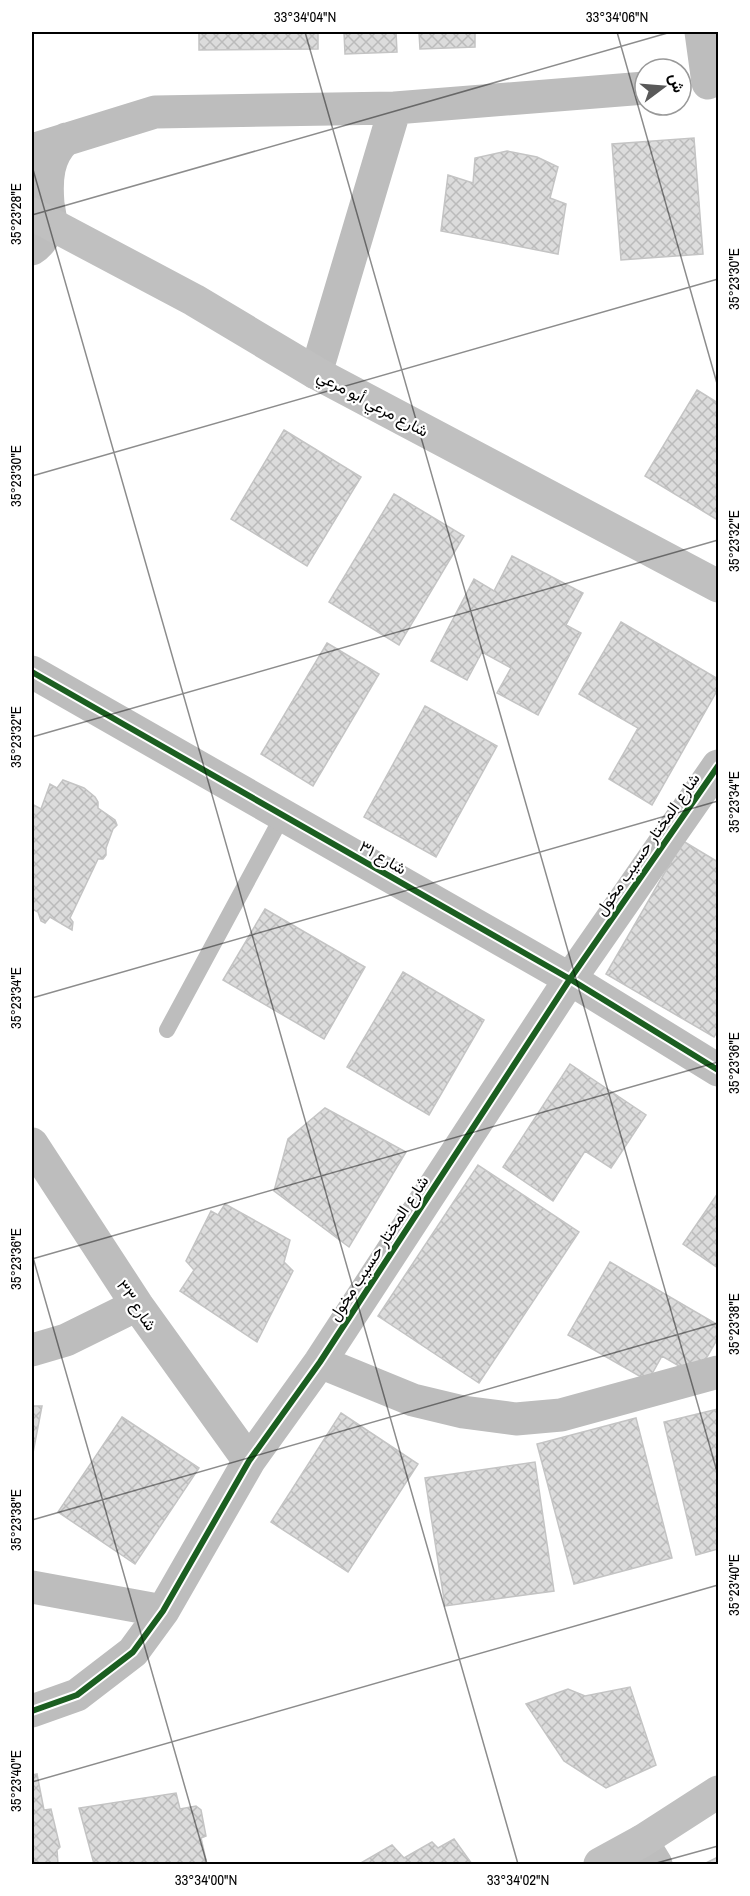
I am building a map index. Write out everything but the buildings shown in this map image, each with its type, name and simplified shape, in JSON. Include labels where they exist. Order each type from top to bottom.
[{"type":"main road","name":"شارع مرعي أبو مرعي","points":[[38,229],[194,300],[316,373],[718,586]]},
{"type":"main road","points":[[600,1864],[649,1853],[718,1792]]},
{"type":"street","points":[[701,32],[702,84]]},
{"type":"street","points":[[32,150],[155,112],[395,108],[633,89]]},
{"type":"street","points":[[316,373],[395,108]]},
{"type":"street","points":[[38,229],[48,172],[55,151],[66,139]]},
{"type":"street","name":"شارع ٣١","points":[[32,672],[570,979],[718,1070]]},
{"type":"street","name":"شارع المختار حسيب مخول","points":[[32,1711],[77,1695],[133,1652],[163,1611],[249,1461],[320,1362],[570,979],[718,765]]},
{"type":"street","name":"شارع ٣٣","points":[[32,1144],[137,1305],[249,1461]]},
{"type":"street","points":[[32,1350],[66,1340],[137,1305]]},
{"type":"street","points":[[320,1362],[413,1400],[463,1412],[516,1419],[561,1415],[718,1372]]},
{"type":"street","points":[[32,1587],[163,1611]]},
{"type":"lane","points":[[167,1030],[283,815]]},
{"type":"cycle path","points":[[32,672],[570,979],[718,1070]]},
{"type":"cycle path","points":[[32,1711],[77,1695],[133,1652],[163,1611],[249,1461],[320,1362],[570,979],[718,766]]}]
